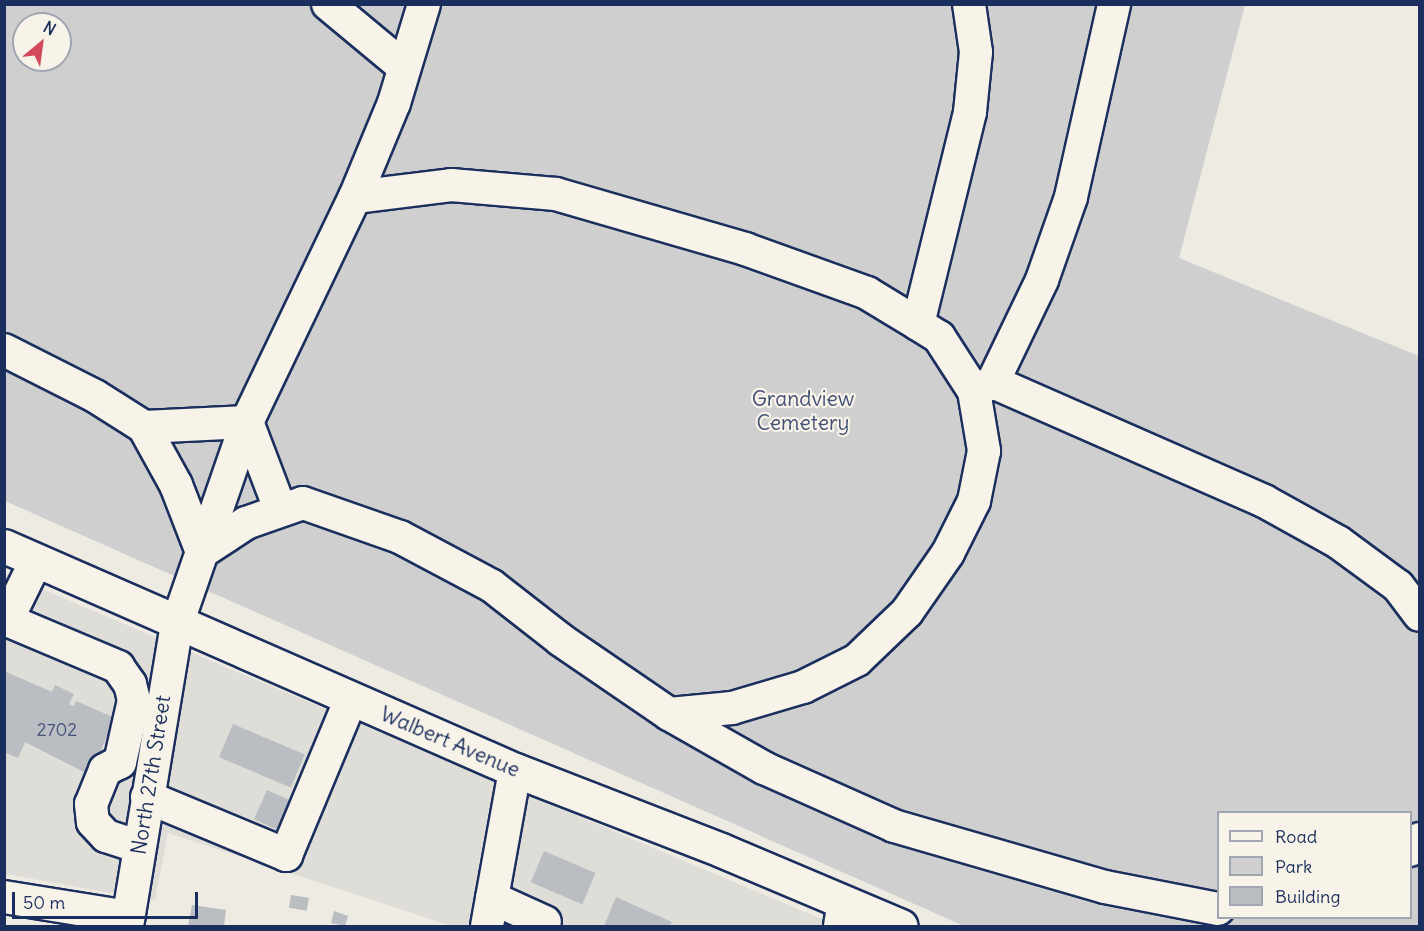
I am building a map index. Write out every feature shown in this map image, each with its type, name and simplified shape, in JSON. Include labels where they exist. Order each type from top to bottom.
[{"type":"main road","name":"Walbert Avenue","points":[[5,548],[842,914],[901,927]]},
{"type":"street","points":[[328,4],[404,67]]},
{"type":"street","name":"North 27th Street","points":[[128,922],[177,624],[247,422],[355,197],[404,67],[423,4]]},
{"type":"street","points":[[918,324],[970,112],[976,52],[969,4]]},
{"type":"street","points":[[669,714],[732,708],[803,687],[857,660],[907,612],[948,554],[974,501],[984,451],[983,387],[1042,280],[1071,197],[1114,4]]},
{"type":"street","points":[[355,197],[451,185],[556,194],[778,261],[867,293],[939,337],[983,387],[1264,501],[1329,537],[1398,586],[1419,615]]},
{"type":"street","points":[[4,350],[95,396],[144,427],[176,485],[202,552],[246,523],[280,508],[303,503],[389,534],[482,580],[669,714],[764,768],[894,826],[1105,887],[1217,909]]},
{"type":"street","points":[[144,427],[247,422],[280,508]]},
{"type":"street","points":[[36,561],[6,619],[118,668],[130,684],[134,700],[120,762],[105,770],[92,804],[93,822],[105,836],[139,847]]},
{"type":"street","points":[[147,797],[286,855],[351,699]]},
{"type":"street","points":[[515,770],[489,912],[545,922]]},
{"type":"street","points":[[4,897],[128,922]]},
{"type":"shaded area","points":[[4,573],[838,926],[452,926],[168,833],[155,901],[5,874]]},
{"type":"green space","name":"Grandview Cemetery","points":[[5,5],[1245,5],[1179,258],[1419,356],[1419,926],[964,926],[5,501]]},
{"type":"building","points":[[4,671],[52,692],[55,685],[74,694],[69,704],[74,706],[76,701],[115,718],[90,775],[25,742],[18,758],[4,752]]},
{"type":"building","points":[[233,724],[305,754],[291,788],[219,757]]},
{"type":"building","points":[[267,790],[300,805],[287,834],[254,819]]},
{"type":"building","points":[[544,851],[596,873],[582,904],[531,882]]},
{"type":"building","points":[[291,895],[309,898],[307,911],[289,908]]},
{"type":"building","points":[[616,897],[672,922],[670,926],[604,926]]},
{"type":"building","points":[[192,905],[226,910],[224,926],[188,926]]},
{"type":"building","points":[[334,911],[348,916],[345,926],[331,923]]}]
